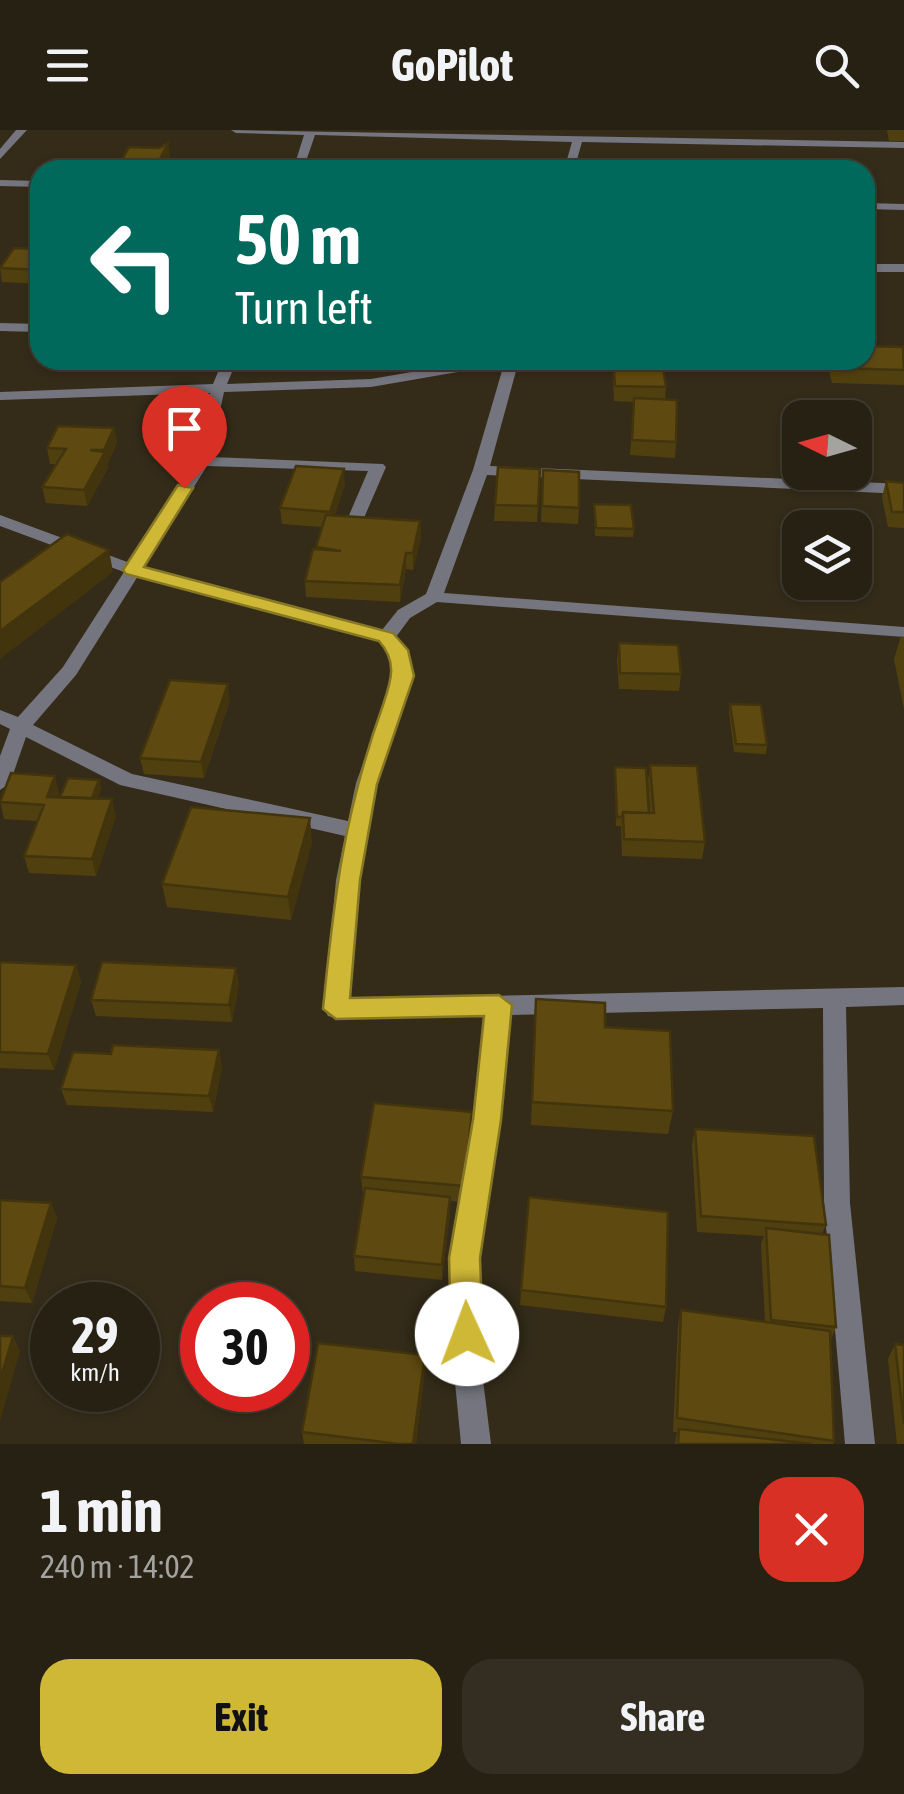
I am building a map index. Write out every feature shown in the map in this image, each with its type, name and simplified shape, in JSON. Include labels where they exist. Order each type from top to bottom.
[{"type":"street","points":[[0,156],[22,130]]},
{"type":"street","points":[[236,130],[758,136],[904,145]]},
{"type":"street","points":[[559,130],[579,134]]},
{"type":"street","points":[[301,160],[310,131]]},
{"type":"street","points":[[572,160],[579,134]]},
{"type":"street","points":[[0,183],[30,184]]},
{"type":"street","points":[[875,206],[904,207]]},
{"type":"street","points":[[875,268],[904,268]]},
{"type":"street","points":[[0,326],[30,328]]},
{"type":"street","points":[[0,783],[21,726],[70,671],[202,461],[226,370]]},
{"type":"street","points":[[0,396],[218,392],[371,383],[449,370]]},
{"type":"street","points":[[434,597],[481,470],[506,370]]},
{"type":"street","points":[[202,461],[378,467],[352,526]]},
{"type":"street","points":[[481,470],[904,489]]},
{"type":"street","points":[[0,520],[133,570],[386,637],[398,650],[404,676],[366,784],[348,880],[336,1009],[904,996]]},
{"type":"street","points":[[386,637],[404,614],[434,597],[904,632]]},
{"type":"street","points":[[0,716],[127,780],[358,831]]},
{"type":"street","points":[[834,998],[837,1203],[860,1444]]},
{"type":"street","points":[[476,1444],[468,1372],[465,1258],[487,1120],[499,1005]]},
{"type":"building","points":[[168,143],[160,160],[121,160],[129,147],[159,148]]},
{"type":"building","points":[[14,248],[30,249],[30,270],[0,268]]},
{"type":"building","points":[[875,346],[903,347],[904,370],[875,369]]},
{"type":"building","points":[[614,370],[663,370],[666,387],[615,386]]},
{"type":"building","points":[[634,398],[677,400],[676,442],[632,440]]},
{"type":"building","points":[[58,426],[114,428],[104,450],[90,450],[105,452],[84,490],[42,487],[66,449],[47,448]]},
{"type":"building","points":[[296,466],[344,469],[330,512],[280,508]]},
{"type":"building","points":[[498,467],[540,469],[538,506],[495,505]]},
{"type":"building","points":[[543,470],[579,472],[579,508],[542,506]]},
{"type":"building","points":[[886,481],[904,483],[904,512],[892,512]]},
{"type":"building","points":[[594,504],[631,505],[634,529],[596,528]]},
{"type":"building","points":[[326,515],[420,521],[413,553],[406,553],[400,585],[305,581],[313,549],[341,551],[316,547]]},
{"type":"building","points":[[67,534],[109,550],[0,631],[0,582]]},
{"type":"building","points":[[619,643],[678,645],[681,674],[620,673]]},
{"type":"building","points":[[170,680],[228,684],[201,762],[140,758]]},
{"type":"building","points":[[730,704],[761,705],[767,745],[736,744]]},
{"type":"building","points":[[650,765],[697,766],[705,842],[624,839],[623,812],[654,813]]},
{"type":"building","points":[[615,767],[646,768],[649,813],[623,812],[622,817],[617,817]]},
{"type":"building","points":[[11,773],[55,776],[47,797],[112,799],[92,859],[24,856],[44,805],[0,802]]},
{"type":"building","points":[[68,778],[99,780],[92,798],[60,797]]},
{"type":"building","points":[[191,807],[310,818],[288,897],[162,884]]},
{"type":"building","points":[[0,962],[76,965],[48,1054],[0,1052]]},
{"type":"building","points":[[102,962],[236,968],[229,1005],[91,1000]]},
{"type":"building","points":[[536,999],[605,1003],[605,1027],[670,1031],[673,1111],[532,1102]]},
{"type":"building","points":[[113,1045],[219,1050],[209,1096],[61,1089],[73,1052],[111,1054]]},
{"type":"building","points":[[374,1103],[472,1112],[464,1186],[361,1177]]},
{"type":"building","points":[[695,1129],[814,1136],[826,1225],[701,1216]]},
{"type":"building","points":[[365,1188],[450,1197],[442,1265],[354,1256]]},
{"type":"building","points":[[529,1197],[668,1212],[666,1307],[521,1290]]},
{"type":"building","points":[[0,1200],[51,1203],[25,1288],[0,1286]]},
{"type":"building","points":[[766,1228],[829,1235],[836,1327],[771,1320]]},
{"type":"building","points":[[681,1310],[830,1331],[834,1441],[677,1418]]},
{"type":"building","points":[[0,1336],[13,1336],[0,1380]]},
{"type":"building","points":[[318,1343],[425,1355],[413,1444],[302,1432],[306,1412],[310,1412]]},
{"type":"building","points":[[895,1344],[904,1345],[904,1424]]},
{"type":"building","points":[[679,1429],[812,1444],[678,1444]]},
{"type":"route","points":[[184,488],[133,570],[386,637],[398,650],[404,676],[366,784],[348,880],[336,1009],[499,1005],[487,1120],[465,1258],[467,1334]]}]
